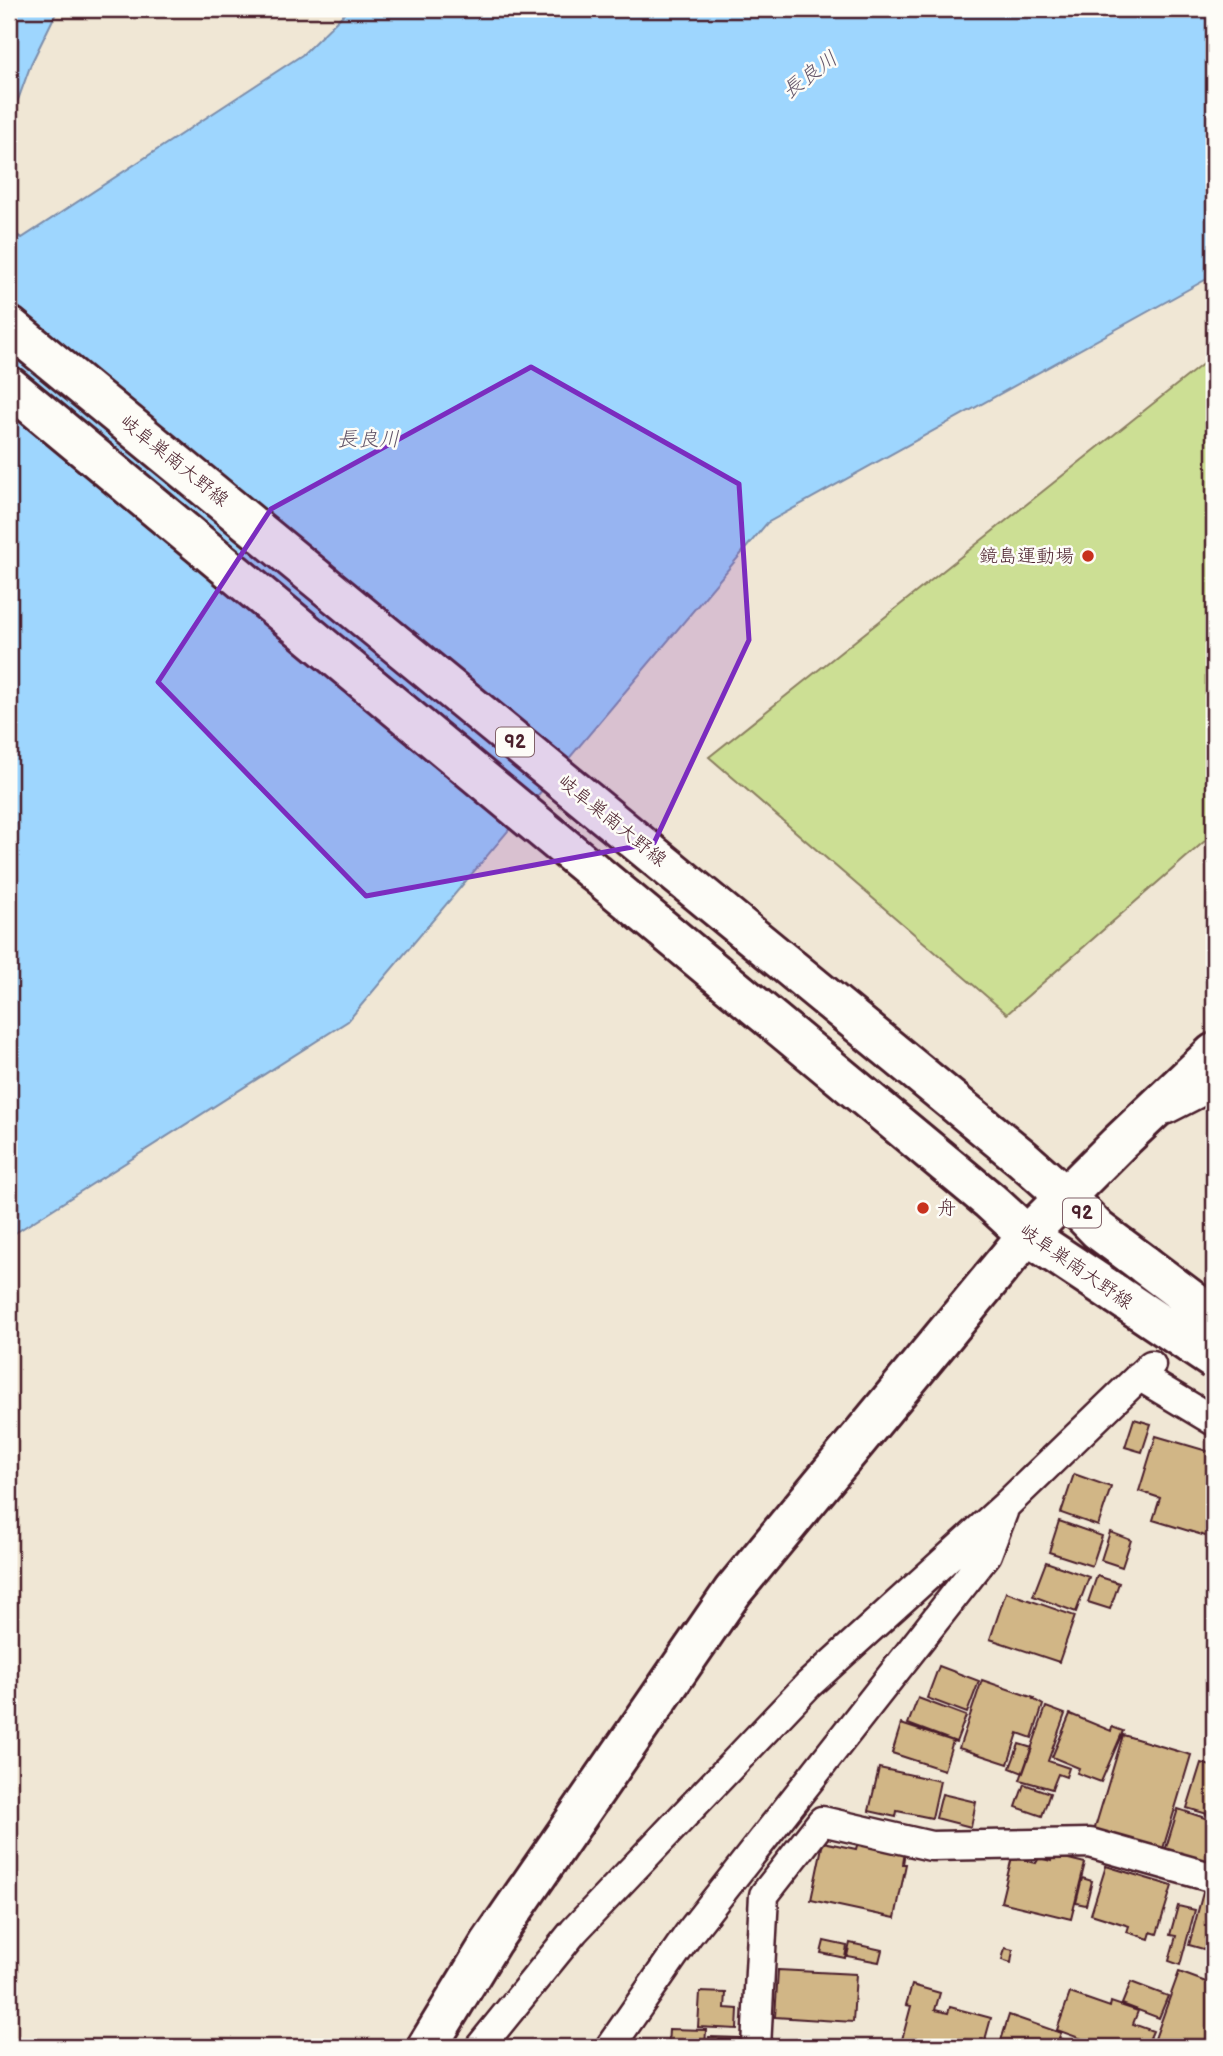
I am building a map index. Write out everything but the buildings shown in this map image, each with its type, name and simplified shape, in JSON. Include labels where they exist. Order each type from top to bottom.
[{"type":"main road","name":"岐阜巣南大野線","points":[[9,326],[1022,1158],[1098,1230],[1214,1317]]},
{"type":"main road","name":"岐阜巣南大野線","points":[[9,386],[990,1201],[1027,1235],[1214,1360]]},
{"type":"main road","points":[[427,2047],[491,1942],[733,1591],[1027,1235],[1214,1053]]},
{"type":"street","points":[[1146,1119],[1214,1085]]},
{"type":"street","points":[[480,2047],[574,1931],[808,1685],[1005,1506],[1145,1370],[1214,1422]]},
{"type":"street","points":[[610,2047],[688,1935],[987,1554],[1005,1506]]},
{"type":"street","points":[[756,2047],[764,1895],[822,1821],[931,1846],[1090,1843],[1214,1878]]},
{"type":"highlighted area","points":[[531,367],[739,484],[749,640],[654,843],[366,896],[158,682],[271,509]]},
{"type":"green space","name":"鏡島運動場","points":[[1214,355],[1214,833],[1007,1014],[709,757]]},
{"type":"water","points":[[9,9],[58,9],[31,64],[9,125]]},
{"type":"water","name":"長良川","points":[[349,9],[1214,9],[1214,275],[767,523],[348,1021],[9,1237],[9,231],[22,238],[302,55]]},
{"type":"place","name":"鏡島運動場","points":[[1088,556]]},
{"type":"place","name":"舟","points":[[923,1208]]}]
